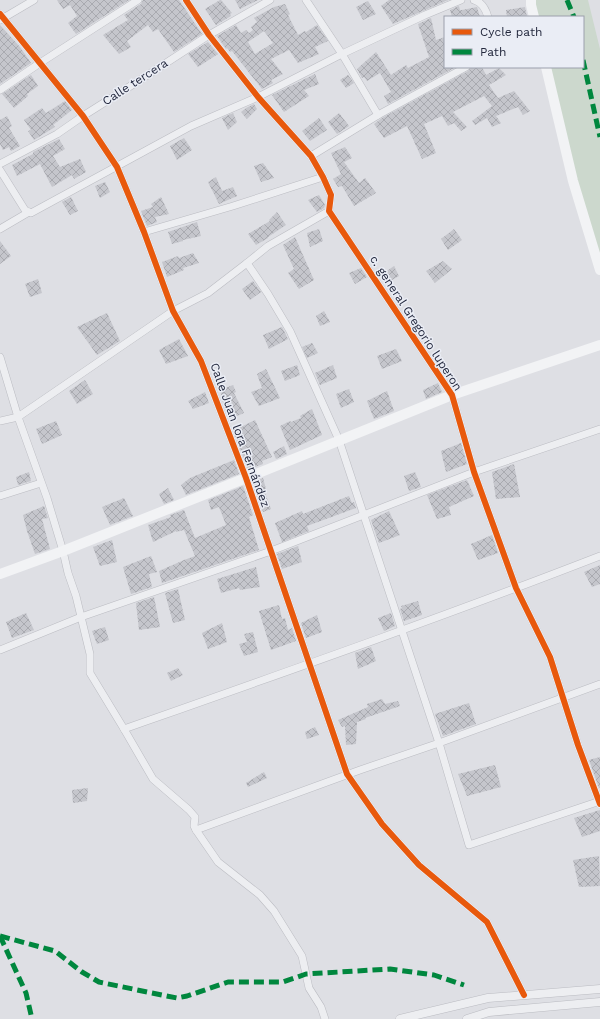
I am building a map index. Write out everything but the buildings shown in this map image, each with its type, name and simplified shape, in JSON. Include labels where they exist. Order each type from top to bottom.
[{"type":"main road","points":[[531,0],[534,16]]},
{"type":"main road","points":[[546,68],[573,181],[600,270]]},
{"type":"main road","points":[[0,574],[62,551],[452,395],[600,345]]},
{"type":"street","points":[[1,17],[34,0]]},
{"type":"street","points":[[0,90],[138,0]]},
{"type":"street","points":[[0,421],[18,417],[173,311],[208,293],[268,246],[329,211],[331,195],[311,156],[258,97],[209,34],[186,0]]},
{"type":"street","name":"Calle tercera","points":[[0,164],[57,134],[209,34],[270,0]]},
{"type":"street","points":[[306,0],[342,54],[378,115]]},
{"type":"street","points":[[0,229],[191,126],[258,97],[342,54],[425,15],[461,0]]},
{"type":"street","points":[[474,0],[485,8],[488,16]]},
{"type":"street","name":"Calle Juan lora Fernández","points":[[1,17],[83,116],[117,167],[144,232],[173,311],[201,361],[246,478],[347,774],[382,824],[419,865],[487,922],[524,995]]},
{"type":"street","points":[[311,156],[378,115],[464,68]]},
{"type":"street","points":[[0,170],[25,210],[29,212]]},
{"type":"street","points":[[144,232],[233,206],[323,177]]},
{"type":"street","name":"c. general Gregorio luperon","points":[[329,211],[452,395],[474,472],[516,588],[550,657],[578,745],[600,802]]},
{"type":"street","points":[[247,263],[290,331],[339,440],[439,743],[469,845],[600,802]]},
{"type":"street","points":[[0,357],[76,596],[90,654],[90,673],[153,779],[195,817],[194,826],[196,830],[218,862],[260,895],[274,911],[302,956],[309,988],[321,1007],[325,1019]]},
{"type":"street","points":[[0,650],[81,617],[271,551],[474,472],[600,429]]},
{"type":"street","points":[[0,496],[41,482]]},
{"type":"street","points":[[124,729],[402,630],[600,556]]},
{"type":"street","points":[[196,830],[347,774],[439,743],[600,684]]},
{"type":"street","points":[[400,1019],[488,998],[600,989]]},
{"type":"street","points":[[467,1019],[489,1012],[600,1002]]},
{"type":"shaded area","points":[[531,0],[588,0],[600,49],[600,270],[546,68],[584,68],[584,16],[534,16]]},
{"type":"marked path","points":[[567,0],[574,16]]},
{"type":"marked path","points":[[584,65],[600,137]]},
{"type":"marked path","points":[[0,936],[55,951],[82,972],[99,982],[177,998],[228,982],[283,982],[306,974],[390,969],[434,975],[464,985]]},
{"type":"marked path","points":[[0,936],[26,993],[32,1019]]},
{"type":"cycle path","points":[[186,0],[209,35],[258,97],[311,156],[331,195],[329,211],[452,395],[474,472],[516,588],[550,657],[578,745],[600,804]]},
{"type":"cycle path","points":[[0,14],[83,116],[117,167],[144,232],[173,311],[201,361],[246,478],[347,774],[382,824],[419,865],[487,922],[524,995]]}]
